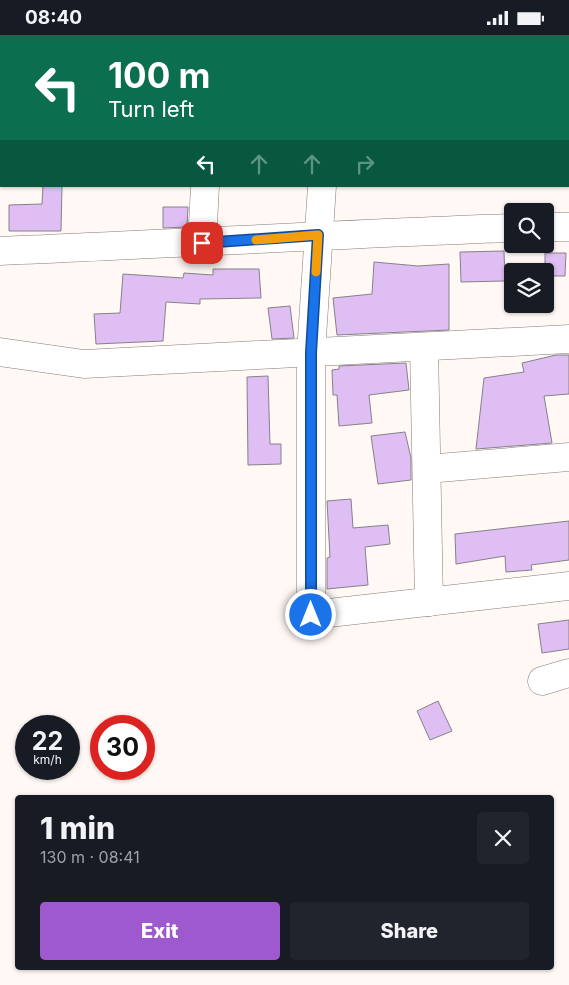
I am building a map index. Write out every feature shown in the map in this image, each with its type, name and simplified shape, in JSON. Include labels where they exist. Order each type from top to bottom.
[{"type":"street","points":[[202,243],[205,187]]},
{"type":"street","points":[[322,187],[311,353],[311,615],[569,586]]},
{"type":"street","points":[[554,227],[569,227]]},
{"type":"street","points":[[0,251],[202,243],[318,235],[504,229]]},
{"type":"street","points":[[0,352],[84,363],[569,339]]},
{"type":"street","points":[[424,347],[429,602]]},
{"type":"street","points":[[426,469],[569,457]]},
{"type":"street","points":[[542,681],[569,673]]},
{"type":"building","points":[[43,187],[62,187],[61,231],[9,231],[9,205],[42,204]]},
{"type":"building","points":[[163,207],[188,207],[187,227],[163,228]]},
{"type":"building","points":[[504,251],[504,281],[461,282],[460,252]]},
{"type":"building","points":[[545,253],[566,253],[565,276],[554,276],[554,263],[545,263]]},
{"type":"building","points":[[374,262],[418,266],[449,264],[449,330],[337,335],[333,298],[372,294]]},
{"type":"building","points":[[213,269],[259,269],[261,298],[200,299],[200,304],[166,302],[163,341],[96,344],[94,314],[120,313],[123,274],[183,278],[184,273],[213,275]]},
{"type":"building","points":[[290,306],[294,338],[272,339],[268,308]]},
{"type":"building","points":[[556,355],[569,355],[569,394],[544,396],[552,443],[476,449],[484,378],[524,372],[522,363]]},
{"type":"building","points":[[406,363],[409,390],[369,395],[372,423],[339,426],[337,395],[333,395],[332,370],[339,369],[339,366]]},
{"type":"building","points":[[268,376],[270,444],[281,444],[281,464],[248,465],[247,377]]},
{"type":"building","points":[[405,432],[411,458],[411,480],[378,484],[371,436]]},
{"type":"building","points":[[351,499],[353,528],[388,525],[390,544],[365,547],[368,585],[327,589],[327,558],[330,557],[327,501]]},
{"type":"building","points":[[569,521],[569,560],[531,565],[532,570],[506,572],[505,556],[456,564],[455,534]]},
{"type":"building","points":[[569,620],[569,649],[542,653],[538,624]]},
{"type":"building","points":[[438,701],[452,731],[430,740],[417,711]]},
{"type":"slow traffic","points":[[256,240],[318,235],[316,272]]},
{"type":"route","points":[[202,243],[318,235],[311,353],[311,615]]}]
